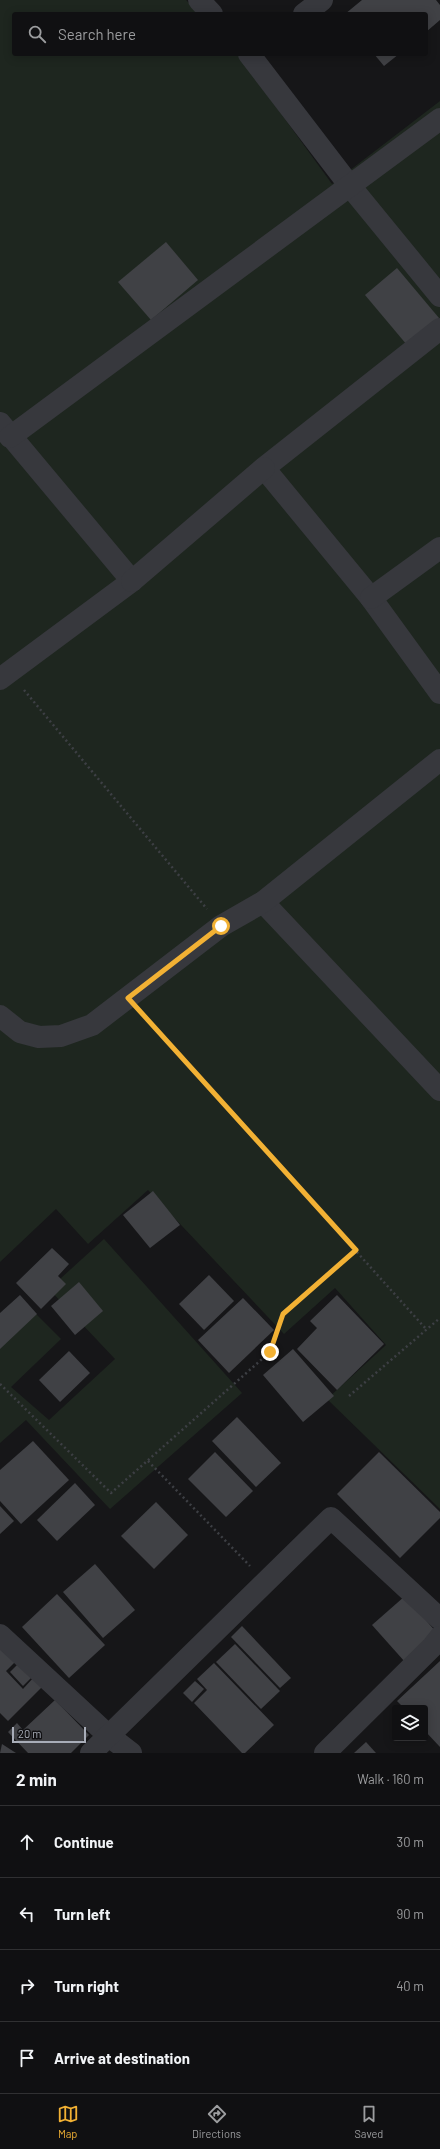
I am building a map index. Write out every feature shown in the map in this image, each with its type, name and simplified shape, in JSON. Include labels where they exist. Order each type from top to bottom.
[{"type":"street","points":[[199,0],[210,12]]},
{"type":"street","points":[[307,12],[322,0]]},
{"type":"street","points":[[252,56],[350,186],[440,296]]},
{"type":"street","points":[[132,581],[5,430],[350,186],[440,119]]},
{"type":"street","points":[[0,678],[132,581],[264,468],[440,329]]},
{"type":"street","points":[[264,468],[371,598],[440,693]]},
{"type":"street","points":[[371,598],[440,548]]},
{"type":"street","points":[[0,1016],[20,1032],[39,1037],[61,1036],[92,1025],[221,926],[263,902],[440,760]]},
{"type":"street","points":[[263,902],[440,1090]]},
{"type":"street","points":[[91,1753],[331,1518],[440,1619]]},
{"type":"street","points":[[0,1635],[110,1736],[131,1753]]},
{"type":"street","points":[[324,1753],[437,1646]]},
{"type":"path","points":[[24,689],[221,926]]},
{"type":"path","points":[[128,998],[426,1329]]},
{"type":"path","points":[[0,1384],[111,1493],[270,1352],[283,1314],[356,1250]]},
{"type":"path","points":[[348,1396],[440,1318]]},
{"type":"path","points":[[148,1461],[266,1582]]},
{"type":"shaded area","points":[[0,0],[186,0],[198,12],[12,12],[12,56],[239,56],[332,184],[440,101],[440,1509],[327,1399],[386,1345],[335,1288],[284,1334],[148,1190],[88,1244],[56,1209],[0,1262]]},
{"type":"shaded area","points":[[104,1239],[242,1393],[110,1509],[26,1420],[0,1443],[0,1339],[32,1310],[61,1339],[11,1387],[49,1420],[115,1359],[49,1289]]},
{"type":"building","points":[[362,0],[436,0],[440,5],[440,20],[428,30],[428,12],[347,12]]},
{"type":"building","points":[[376,56],[396,56],[384,66]]},
{"type":"building","points":[[166,242],[198,280],[151,320],[118,282]]},
{"type":"building","points":[[397,268],[439,318],[407,345],[365,295]]},
{"type":"building","points":[[153,1191],[180,1225],[150,1248],[123,1215]]},
{"type":"building","points":[[52,1248],[69,1264],[58,1276],[66,1284],[41,1309],[16,1283]]},
{"type":"building","points":[[209,1275],[234,1301],[204,1330],[179,1304]]},
{"type":"building","points":[[79,1282],[103,1311],[75,1335],[51,1306]]},
{"type":"building","points":[[20,1295],[37,1314],[0,1349],[0,1313]]},
{"type":"building","points":[[337,1295],[384,1344],[337,1390],[297,1349],[317,1328],[310,1321]]},
{"type":"building","points":[[243,1298],[274,1330],[229,1373],[198,1340]]},
{"type":"building","points":[[293,1349],[334,1396],[303,1422],[263,1375]]},
{"type":"building","points":[[69,1351],[90,1373],[60,1402],[39,1380]]},
{"type":"building","points":[[237,1417],[281,1463],[256,1487],[212,1441]]},
{"type":"building","points":[[33,1441],[69,1480],[21,1524],[0,1501],[0,1470]]},
{"type":"building","points":[[215,1452],[253,1491],[226,1517],[188,1479]]},
{"type":"building","points":[[379,1452],[440,1512],[440,1518],[400,1558],[337,1494]]},
{"type":"building","points":[[75,1483],[95,1505],[57,1541],[37,1520]]},
{"type":"building","points":[[156,1502],[188,1535],[154,1569],[121,1536]]},
{"type":"building","points":[[0,1506],[14,1521],[0,1534]]},
{"type":"building","points":[[95,1564],[135,1610],[103,1638],[63,1592]]},
{"type":"building","points":[[57,1594],[105,1645],[69,1678],[22,1627]]},
{"type":"building","points":[[405,1596],[437,1633],[405,1662],[372,1625]]},
{"type":"building","points":[[242,1626],[291,1678],[280,1688],[231,1637]]},
{"type":"building","points":[[235,1644],[280,1691],[261,1709],[216,1662]]},
{"type":"building","points":[[0,1648],[16,1661],[6,1671],[23,1689],[34,1677],[43,1686],[8,1721],[0,1713]]},
{"type":"building","points":[[440,1661],[440,1747],[428,1734],[428,1705],[401,1705],[397,1701]]},
{"type":"building","points":[[19,1663],[32,1677],[23,1686],[10,1672]]},
{"type":"building","points":[[214,1663],[274,1725],[245,1753],[242,1753],[194,1703],[207,1690],[197,1679]]},
{"type":"building","points":[[195,1681],[204,1689],[192,1702],[183,1693]]},
{"type":"building","points":[[55,1700],[89,1735],[71,1753],[28,1753],[8,1732],[17,1723],[23,1730]]},
{"type":"building","points":[[366,1742],[376,1753],[354,1753]]},
{"type":"building","points":[[2,1744],[16,1753],[0,1753]]},
{"type":"route","points":[[221,926],[128,998],[356,1250],[283,1314],[270,1352]]}]
